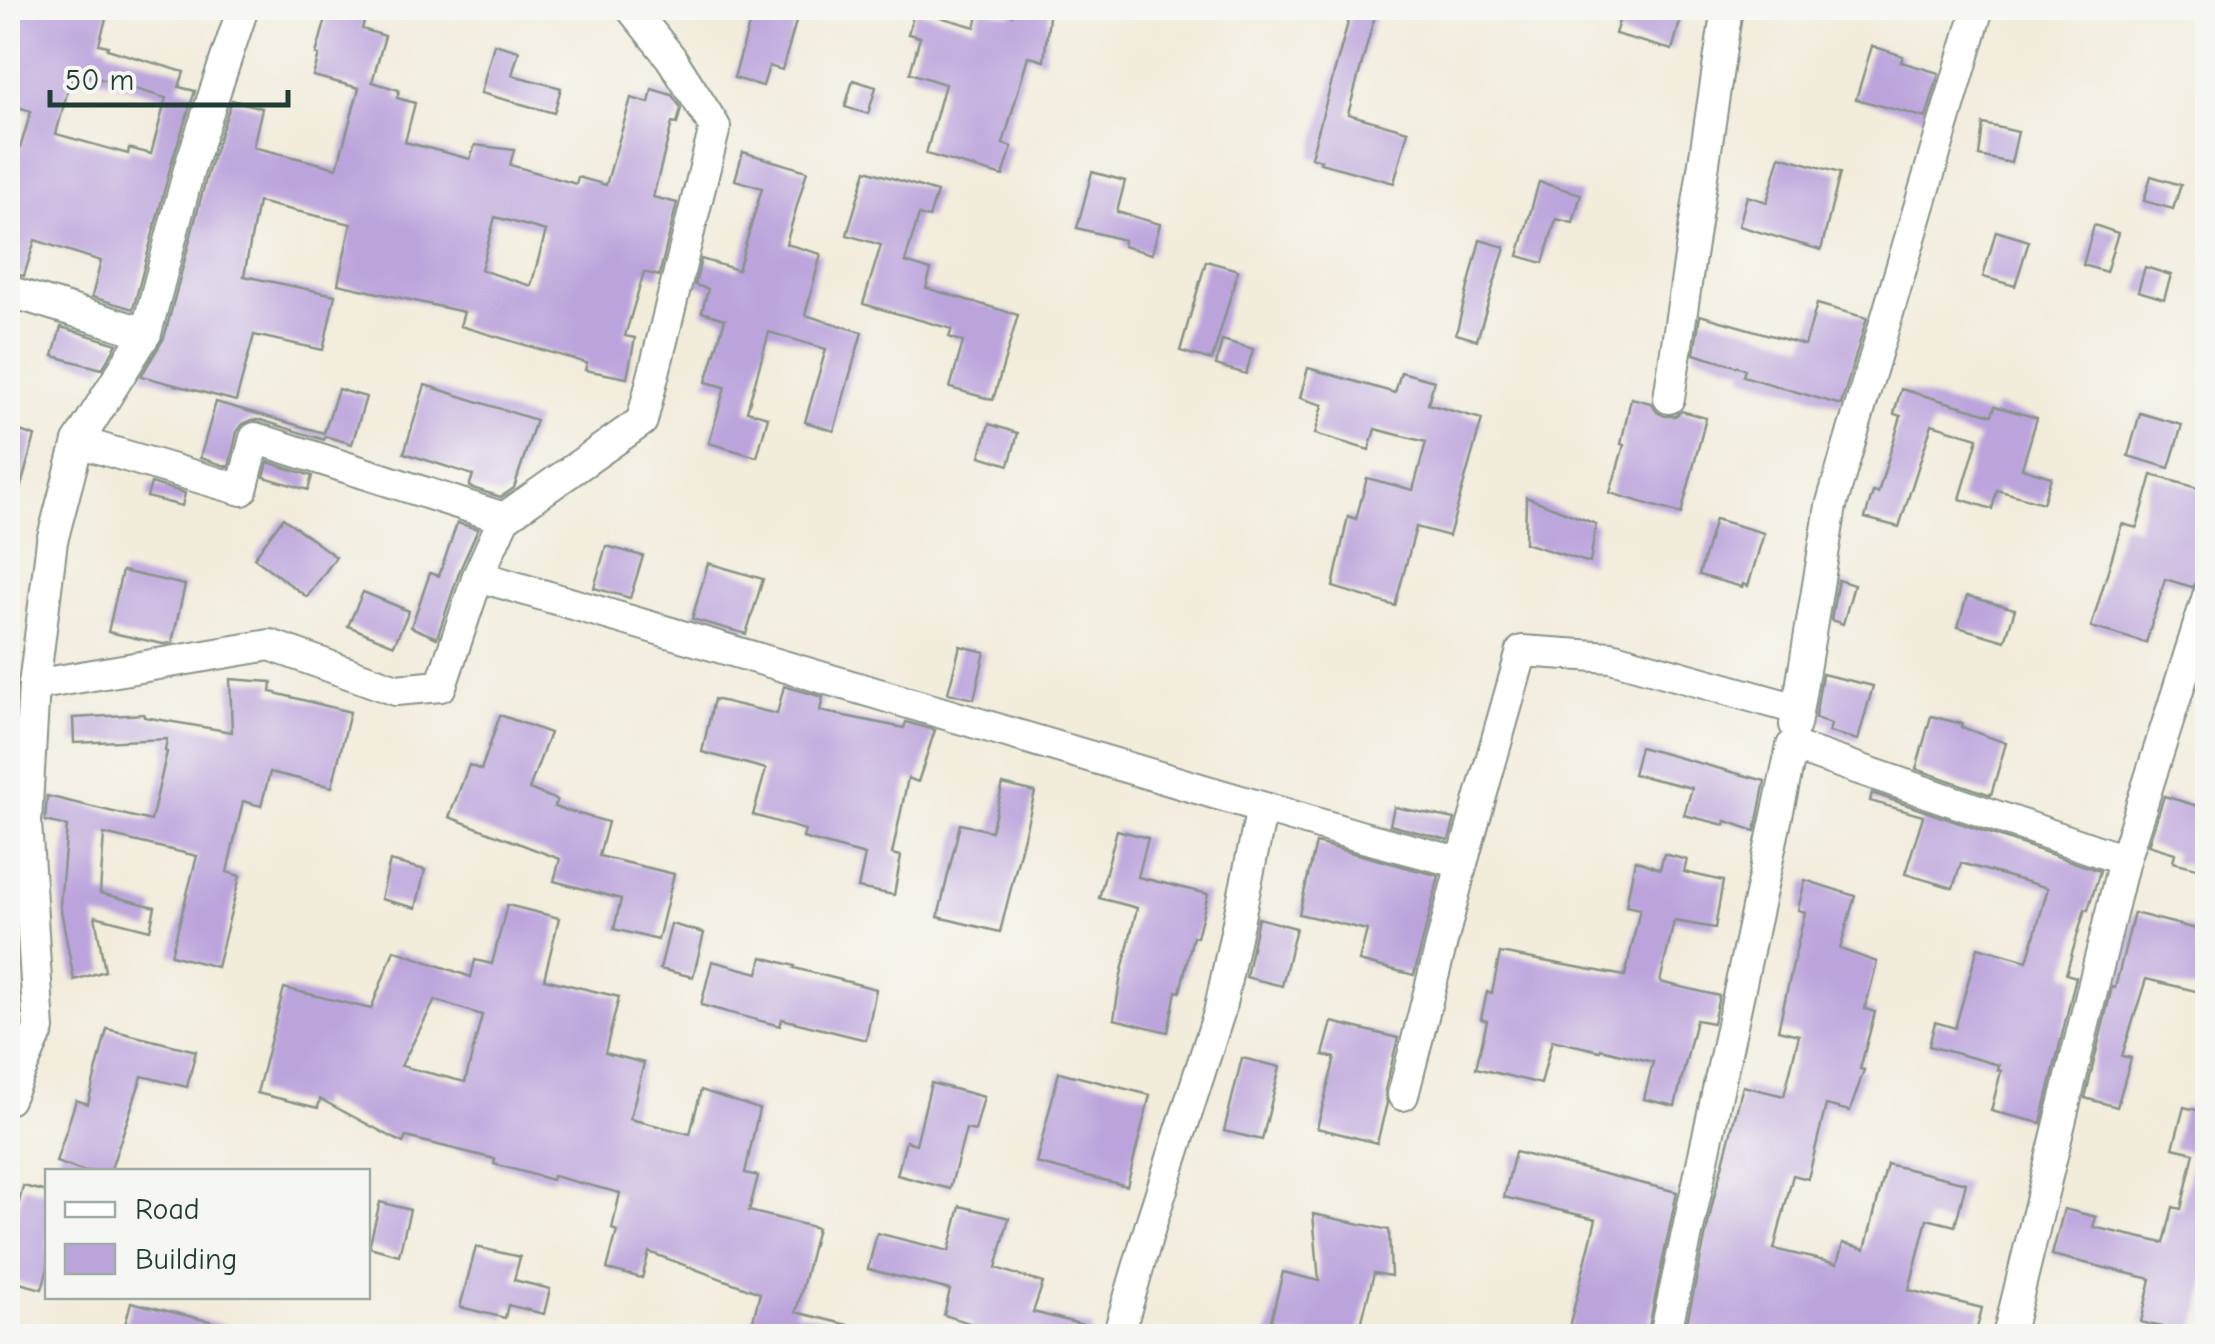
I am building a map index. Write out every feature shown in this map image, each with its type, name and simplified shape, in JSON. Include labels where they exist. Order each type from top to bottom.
[{"type":"street","points":[[8,1098],[39,1029],[26,822],[34,685],[52,541],[78,442],[146,333],[190,166],[243,8]]},
{"type":"street","points":[[34,685],[270,646],[396,690],[441,686],[478,576],[504,518],[642,421],[714,127],[670,58],[631,8]]},
{"type":"street","points":[[1668,398],[1727,8]]},
{"type":"street","points":[[1666,1336],[1792,746],[1831,506],[1978,8]]},
{"type":"street","points":[[8,291],[146,333]]},
{"type":"street","points":[[78,442],[242,490],[255,438],[504,518]]},
{"type":"street","points":[[478,576],[1362,838],[1462,863]]},
{"type":"street","points":[[2008,1336],[2124,860],[2208,596]]},
{"type":"street","points":[[1403,1095],[1462,863],[1522,651],[1611,657],[1797,709]]},
{"type":"street","points":[[1792,746],[2124,860]]},
{"type":"street","points":[[1118,1336],[1220,1013],[1262,808]]},
{"type":"building","points":[[21,8],[109,8],[99,44],[184,72],[179,87],[195,91],[133,309],[92,297],[101,261],[35,240],[24,276],[8,273],[8,160],[16,162],[31,111],[8,104],[8,53]],"holes":[[[73,71],[166,98],[151,154],[129,148],[128,154],[56,134]]]},
{"type":"building","points":[[329,8],[368,8],[362,29],[385,36],[372,82],[399,90],[397,98],[415,103],[405,142],[470,159],[475,145],[514,150],[510,165],[576,184],[578,177],[606,185],[631,98],[649,103],[652,89],[672,95],[681,108],[677,124],[672,123],[653,197],[677,203],[659,276],[644,272],[625,336],[635,338],[627,378],[585,370],[587,363],[460,326],[464,312],[338,284],[351,224],[258,202],[244,276],[335,295],[323,350],[254,335],[236,401],[141,376],[164,338],[208,171],[232,100],[262,108],[253,147],[337,168],[359,88],[313,76],[319,55],[316,54]],"holes":[[[495,217],[546,231],[531,286],[481,270]]]},
{"type":"building","points":[[754,8],[800,8],[782,70],[769,66],[763,86],[734,78]]},
{"type":"building","points":[[1012,8],[1050,8],[1044,61],[1028,56],[1003,144],[1012,147],[1003,176],[926,154],[945,84],[910,73],[920,37],[908,34],[915,10],[975,27],[980,9],[1012,15]]},
{"type":"building","points":[[1352,8],[1377,8],[1348,114],[1408,131],[1394,183],[1320,163],[1321,160],[1311,157]]},
{"type":"building","points":[[1623,8],[1657,8],[1682,15],[1672,50],[1615,34]]},
{"type":"building","points":[[494,44],[519,51],[512,75],[561,88],[554,113],[481,93]]},
{"type":"building","points":[[1872,46],[1903,56],[1901,62],[1939,73],[1926,118],[1856,99]]},
{"type":"building","points":[[853,80],[876,87],[868,114],[845,107]]},
{"type":"building","points":[[1983,124],[2018,132],[2011,163],[1979,156]]},
{"type":"building","points":[[743,152],[807,171],[786,244],[821,254],[805,315],[862,332],[834,431],[805,422],[826,349],[769,332],[747,411],[768,417],[757,457],[709,443],[725,387],[706,382],[725,319],[702,312],[708,289],[695,285],[701,259],[738,270],[762,188],[735,180]]},
{"type":"building","points":[[1780,156],[1840,173],[1821,250],[1739,226],[1747,196],[1767,202]]},
{"type":"building","points":[[866,170],[937,192],[929,218],[919,215],[905,262],[931,270],[926,288],[1018,315],[993,400],[950,388],[963,342],[949,337],[952,329],[863,304],[881,245],[847,235]]},
{"type":"building","points":[[1092,172],[1125,181],[1117,212],[1160,224],[1152,254],[1123,246],[1124,240],[1077,228]]},
{"type":"building","points":[[2151,176],[2181,185],[2173,209],[2144,201]]},
{"type":"building","points":[[1539,182],[1581,194],[1573,223],[1556,219],[1543,263],[1518,256]]},
{"type":"building","points":[[2094,225],[2118,233],[2106,272],[2083,265]]},
{"type":"building","points":[[1996,231],[2029,241],[2015,286],[1983,277]]},
{"type":"building","points":[[1480,240],[1505,247],[1477,340],[1456,334]]},
{"type":"building","points":[[1206,261],[1238,270],[1212,360],[1180,351]]},
{"type":"building","points":[[2145,267],[2171,275],[2164,299],[2138,291]]},
{"type":"building","points":[[1817,304],[1867,318],[1841,405],[1743,376],[1745,369],[1694,354],[1700,315],[1805,345]]},
{"type":"building","points":[[61,327],[117,344],[102,369],[53,356]]},
{"type":"building","points":[[1222,340],[1253,349],[1246,374],[1216,365]]},
{"type":"building","points":[[1308,368],[1395,393],[1401,372],[1434,381],[1428,404],[1482,419],[1449,536],[1416,527],[1395,606],[1333,587],[1348,516],[1356,519],[1367,478],[1413,490],[1426,442],[1375,429],[1369,450],[1315,434],[1323,405],[1300,398]]},
{"type":"building","points":[[425,385],[536,420],[514,488],[501,497],[469,487],[473,475],[404,453]]},
{"type":"building","points":[[338,389],[366,397],[352,444],[252,420],[237,432],[229,467],[200,458],[216,402],[324,433]]},
{"type":"building","points":[[1901,389],[1992,415],[1995,406],[2037,418],[2022,468],[2051,477],[2043,503],[1997,490],[1992,509],[1960,499],[1978,438],[1932,424],[1899,527],[1865,518],[1873,492],[1878,493],[1901,416],[1894,414]]},
{"type":"building","points":[[1631,398],[1651,403],[1665,416],[1682,411],[1706,418],[1681,514],[1610,493],[1624,445],[1621,444]]},
{"type":"building","points":[[2140,413],[2182,425],[2169,468],[2128,456]]},
{"type":"building","points":[[989,424],[1018,433],[1009,465],[980,456]]},
{"type":"building","points":[[8,427],[35,436],[15,506],[8,505]]},
{"type":"building","points":[[268,462],[312,476],[308,490],[264,477]]},
{"type":"building","points":[[2152,475],[2208,491],[2208,578],[2192,587],[2165,579],[2146,643],[2091,627],[2122,524],[2137,528]]},
{"type":"building","points":[[151,483],[185,493],[182,506],[147,497]]},
{"type":"building","points":[[1526,497],[1596,524],[1590,563],[1525,543]]},
{"type":"building","points":[[283,518],[336,557],[307,597],[254,558]]},
{"type":"building","points":[[1715,519],[1764,533],[1748,586],[1699,575]]},
{"type":"building","points":[[457,523],[478,529],[437,638],[411,627],[430,573],[439,576]]},
{"type":"building","points":[[606,546],[643,556],[630,598],[594,588]]},
{"type":"building","points":[[708,563],[763,579],[746,634],[692,619]]},
{"type":"building","points":[[122,571],[185,585],[172,643],[108,632]]},
{"type":"building","points":[[1838,580],[1854,585],[1843,624],[1831,620]]},
{"type":"building","points":[[363,592],[409,611],[394,645],[348,626]]},
{"type":"building","points":[[1967,596],[2015,609],[2005,641],[1958,627]]},
{"type":"building","points":[[960,646],[985,652],[974,699],[948,693]]},
{"type":"building","points":[[1822,674],[1873,686],[1858,740],[1829,732],[1831,724],[1815,718]]},
{"type":"building","points":[[230,679],[272,682],[271,692],[350,712],[332,787],[270,772],[261,806],[243,801],[227,872],[240,876],[217,967],[171,955],[197,856],[104,834],[100,893],[155,907],[150,930],[95,916],[105,971],[74,980],[60,905],[67,826],[45,821],[47,796],[151,821],[167,739],[74,743],[73,718],[144,714],[232,732]]},
{"type":"building","points":[[784,686],[823,697],[820,711],[904,728],[906,722],[935,730],[918,782],[908,778],[892,854],[901,856],[894,895],[858,888],[865,855],[803,838],[805,830],[753,815],[766,769],[702,752],[714,699],[777,714]]},
{"type":"building","points":[[500,715],[550,733],[529,789],[557,800],[554,807],[608,822],[599,856],[674,874],[658,940],[614,929],[621,899],[554,881],[560,859],[449,817],[469,765],[481,770]]},
{"type":"building","points":[[1931,716],[2006,743],[1991,795],[1916,769]]},
{"type":"building","points":[[1640,747],[1765,781],[1755,831],[1726,821],[1725,825],[1684,815],[1692,788],[1633,774]]},
{"type":"building","points":[[1003,784],[1035,792],[1000,932],[938,917],[960,824],[991,831]]},
{"type":"building","points":[[1872,793],[2100,871],[2066,974],[2076,977],[2041,1123],[1991,1111],[1999,1065],[1929,1046],[1935,1022],[1955,1028],[1978,947],[2027,961],[2048,888],[1961,863],[1953,888],[1905,874],[1923,816],[1870,801]]},
{"type":"building","points":[[2164,796],[2208,809],[2208,871],[2173,862],[2175,853],[2148,845]]},
{"type":"building","points":[[1394,807],[1455,819],[1449,840],[1390,825]]},
{"type":"building","points":[[1117,830],[1148,838],[1138,877],[1208,894],[1180,992],[1176,991],[1168,1032],[1114,1019],[1137,908],[1099,898]]},
{"type":"building","points":[[1316,843],[1439,876],[1414,975],[1359,961],[1367,930],[1299,914]]},
{"type":"building","points":[[1664,854],[1687,860],[1684,872],[1723,881],[1715,928],[1674,921],[1660,982],[1719,996],[1713,1023],[1696,1020],[1675,1106],[1644,1099],[1653,1062],[1601,1049],[1552,1040],[1541,1084],[1476,1068],[1487,1021],[1481,1019],[1487,992],[1492,993],[1500,953],[1625,976],[1640,909],[1626,906],[1635,860],[1660,869]]},
{"type":"building","points":[[390,861],[425,870],[416,908],[381,899]]},
{"type":"building","points":[[1805,880],[1855,896],[1840,949],[1877,962],[1865,1009],[1875,1012],[1860,1069],[1864,1070],[1850,1111],[1826,1105],[1808,1179],[1793,1175],[1774,1249],[1837,1264],[1843,1243],[1865,1249],[1887,1164],[1966,1183],[1955,1226],[1927,1219],[1909,1290],[1982,1308],[1975,1336],[1684,1336],[1743,1086],[1784,1096],[1799,1035],[1778,1030],[1805,912],[1798,910]]},
{"type":"building","points":[[507,905],[559,918],[544,979],[619,997],[605,1053],[644,1063],[630,1119],[690,1134],[701,1090],[759,1109],[745,1173],[758,1176],[749,1211],[817,1228],[796,1312],[856,1327],[855,1336],[749,1336],[760,1293],[649,1252],[642,1278],[607,1269],[617,1231],[612,1229],[620,1193],[553,1176],[552,1180],[494,1164],[495,1159],[406,1137],[403,1143],[320,1099],[318,1108],[257,1093],[284,988],[371,1009],[394,950],[471,977],[475,960],[492,964]],"holes":[[[435,1000],[482,1015],[465,1082],[401,1066]]]},
{"type":"building","points":[[2134,913],[2208,932],[2208,994],[2146,979],[2122,1056],[2131,1058],[2117,1107],[2085,1098]]},
{"type":"building","points":[[1258,918],[1296,928],[1282,986],[1246,977]]},
{"type":"building","points":[[671,924],[704,933],[693,977],[660,969]]},
{"type":"building","points":[[762,957],[876,989],[866,1040],[782,1019],[780,1026],[701,1005],[712,961],[758,973]]},
{"type":"building","points":[[1332,1022],[1398,1038],[1377,1143],[1317,1128],[1335,1058],[1323,1055]]},
{"type":"building","points":[[107,1029],[196,1051],[187,1087],[142,1076],[111,1169],[76,1169],[56,1162],[76,1100],[88,1104]]},
{"type":"building","points":[[1242,1058],[1280,1067],[1262,1140],[1224,1131]]},
{"type":"building","points":[[1059,1072],[1150,1095],[1127,1186],[1036,1163]]},
{"type":"building","points":[[931,1083],[984,1097],[975,1131],[966,1129],[950,1189],[897,1175],[906,1141],[916,1144]]},
{"type":"building","points":[[2184,1107],[2208,1113],[2208,1274],[2194,1335],[2141,1322],[2151,1279],[2052,1255],[2064,1209],[2096,1217],[2093,1227],[2164,1243],[2173,1207],[2181,1209],[2194,1153],[2173,1148]]},
{"type":"building","points":[[1515,1152],[1677,1192],[1647,1336],[1567,1336],[1596,1219],[1504,1197]]},
{"type":"building","points":[[23,1186],[45,1191],[42,1289],[8,1280],[8,1248]]},
{"type":"building","points":[[380,1202],[410,1210],[399,1255],[370,1247]]},
{"type":"building","points":[[960,1206],[1009,1218],[996,1268],[1043,1283],[1033,1312],[1092,1327],[1091,1336],[969,1336],[973,1324],[944,1315],[950,1290],[868,1269],[877,1233],[949,1251]]},
{"type":"building","points":[[1313,1214],[1389,1230],[1391,1276],[1374,1273],[1358,1336],[1267,1336],[1283,1272],[1319,1281]]},
{"type":"building","points":[[476,1247],[520,1257],[514,1280],[550,1289],[544,1314],[508,1305],[505,1318],[460,1307]]},
{"type":"building","points":[[131,1302],[233,1327],[232,1336],[122,1336]]}]
